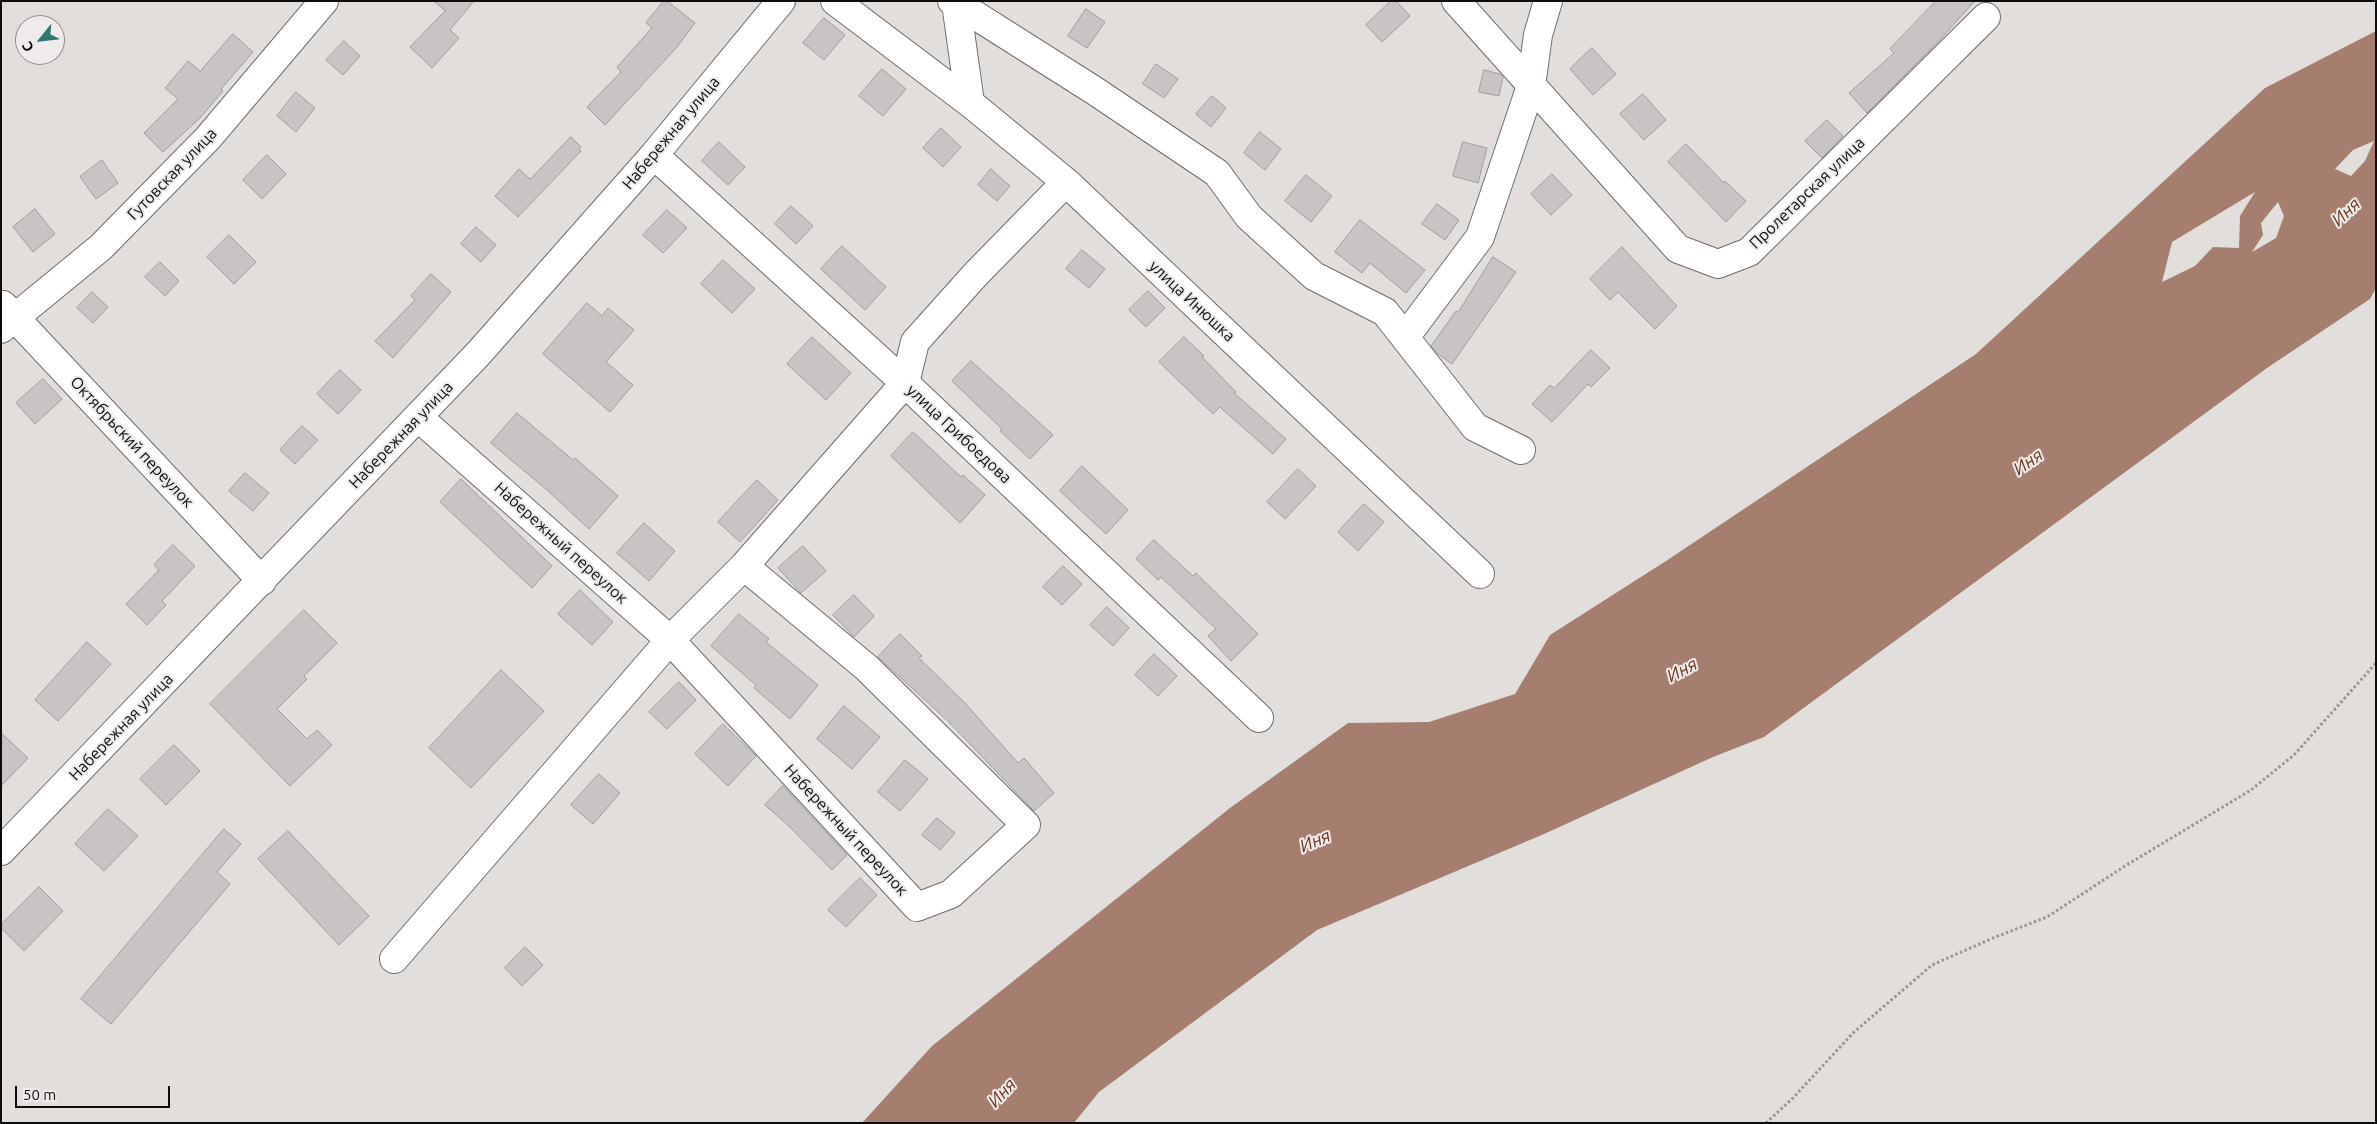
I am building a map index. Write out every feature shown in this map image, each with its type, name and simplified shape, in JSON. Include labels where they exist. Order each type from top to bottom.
[{"type":"street","name":"Гутовская улица","points":[[6,316],[101,247],[208,138],[324,1]]},
{"type":"street","name":"Набережная улица","points":[[1,852],[478,354],[654,155],[781,1]]},
{"type":"street","name":"улица Инюшка","points":[[835,1],[970,103],[1066,182],[1480,574]]},
{"type":"street","name":"Пролетарская улица","points":[[1456,1],[1678,249],[1718,264],[1749,252],[1986,17]]},
{"type":"street","points":[[1406,336],[1480,237],[1531,86],[1538,35],[1548,1]]},
{"type":"street","points":[[954,2],[970,103]]},
{"type":"street","points":[[954,2],[1095,91],[1218,173],[1249,217],[1314,276],[1386,312],[1475,428],[1521,450]]},
{"type":"street","name":"улица Грибоедова","points":[[654,155],[905,383],[1259,718]]},
{"type":"street","points":[[394,959],[670,640],[744,566],[905,383],[915,342],[976,274],[1066,182]]},
{"type":"street","name":"Октябрьский переулок","points":[[6,316],[262,581]]},
{"type":"street","name":"Набережный переулок","points":[[418,417],[670,640],[917,907],[950,894],[1026,825],[867,668],[744,566]]},
{"type":"path","points":[[1766,1123],[1793,1098],[1853,1033],[1932,965],[1993,938],[2047,918],[2125,866],[2251,790],[2294,755],[2376,663]]},
{"type":"water","name":"Иня","points":[[2376,31],[2376,288],[2370,299],[2267,368],[1764,737],[1713,757],[1544,834],[1317,930],[1099,1092],[1074,1123],[862,1123],[932,1046],[1230,808],[1348,723],[1429,722],[1515,694],[1550,635],[1666,561],[1976,354],[2265,88]],"holes":[[[2374,141],[2365,161],[2351,176],[2335,169],[2353,150]],[[2255,192],[2240,216],[2239,248],[2213,247],[2195,266],[2162,282],[2172,242]],[[2278,202],[2284,216],[2276,238],[2252,252],[2263,235],[2261,223]]]},
{"type":"building","points":[[434,1],[474,1],[450,30],[459,38],[432,68],[410,47],[445,11]]},
{"type":"building","points":[[664,1],[667,1],[695,23],[677,47],[605,125],[587,107],[621,72],[617,67],[652,28],[646,23]]},
{"type":"building","points":[[1391,1],[1396,1],[1410,16],[1382,42],[1366,25]]},
{"type":"building","points":[[1936,1],[1975,1],[1936,44],[1867,113],[1849,93],[1894,53],[1890,49]]},
{"type":"building","points":[[1086,9],[1105,22],[1087,48],[1068,36]]},
{"type":"building","points":[[824,18],[845,35],[824,60],[803,43]]},
{"type":"building","points":[[233,34],[253,52],[221,89],[223,91],[200,118],[163,152],[144,133],[178,99],[165,88],[188,61],[200,71]]},
{"type":"building","points":[[344,41],[360,56],[343,75],[326,60]]},
{"type":"building","points":[[1592,48],[1616,74],[1593,95],[1570,69]]},
{"type":"building","points":[[1156,64],[1178,79],[1164,98],[1143,84]]},
{"type":"building","points":[[882,69],[906,89],[883,116],[859,96]]},
{"type":"building","points":[[1484,70],[1500,74],[1503,77],[1499,96],[1479,92]]},
{"type":"building","points":[[296,92],[315,108],[296,132],[277,116]]},
{"type":"building","points":[[1643,94],[1666,120],[1644,140],[1620,114]]},
{"type":"building","points":[[1212,96],[1226,108],[1211,127],[1196,114]]},
{"type":"building","points":[[1827,120],[1843,136],[1822,158],[1805,141]]},
{"type":"building","points":[[941,128],[961,147],[943,167],[923,148]]},
{"type":"building","points":[[1260,132],[1281,149],[1265,170],[1244,153]]},
{"type":"building","points":[[571,137],[581,147],[579,149],[581,151],[518,217],[495,196],[519,169],[530,179]]},
{"type":"building","points":[[719,142],[745,167],[728,185],[702,161]]},
{"type":"building","points":[[1463,142],[1487,148],[1478,183],[1453,176]]},
{"type":"building","points":[[1686,144],[1724,183],[1725,181],[1746,201],[1726,222],[1668,162]]},
{"type":"building","points":[[267,155],[286,174],[262,199],[243,180]]},
{"type":"building","points":[[102,160],[118,183],[96,199],[80,177]]},
{"type":"building","points":[[991,169],[1010,186],[997,201],[978,185]]},
{"type":"building","points":[[1552,174],[1572,195],[1551,215],[1531,194]]},
{"type":"building","points":[[1306,175],[1332,196],[1311,222],[1285,201]]},
{"type":"building","points":[[1437,204],[1459,220],[1445,240],[1422,224]]},
{"type":"building","points":[[791,206],[813,226],[796,244],[775,224]]},
{"type":"building","points":[[35,209],[55,234],[33,252],[13,227]]},
{"type":"building","points":[[667,210],[687,228],[663,253],[643,235]]},
{"type":"building","points":[[1360,220],[1425,270],[1406,293],[1370,263],[1362,273],[1335,252]]},
{"type":"building","points":[[476,227],[496,245],[481,262],[461,244]]},
{"type":"building","points":[[229,235],[256,262],[234,284],[207,257]]},
{"type":"building","points":[[842,246],[886,287],[865,310],[821,269]]},
{"type":"building","points":[[1622,247],[1677,306],[1655,329],[1618,292],[1610,300],[1590,279]]},
{"type":"building","points":[[1082,250],[1105,269],[1089,288],[1066,269]]},
{"type":"building","points":[[1493,257],[1516,272],[1452,364],[1438,354],[1431,346],[1456,311],[1458,312]]},
{"type":"building","points":[[723,260],[755,289],[732,313],[701,284]]},
{"type":"building","points":[[160,262],[179,281],[165,296],[145,277]]},
{"type":"building","points":[[431,274],[451,292],[393,358],[375,341],[415,300],[411,296]]},
{"type":"building","points":[[1148,291],[1165,308],[1146,327],[1129,310]]},
{"type":"building","points":[[92,292],[108,307],[93,323],[77,308]]},
{"type":"building","points":[[587,303],[602,316],[608,308],[634,330],[606,362],[633,385],[610,412],[543,354]]},
{"type":"building","points":[[812,337],[851,373],[826,400],[787,364]]},
{"type":"building","points":[[1184,337],[1204,356],[1202,357],[1236,392],[1234,393],[1286,439],[1273,454],[1220,407],[1213,414],[1159,362]]},
{"type":"building","points":[[1591,350],[1610,368],[1591,387],[1588,384],[1552,422],[1532,404],[1550,385],[1554,388]]},
{"type":"building","points":[[971,361],[1053,435],[1030,459],[952,381]]},
{"type":"building","points":[[340,370],[361,390],[338,414],[317,394]]},
{"type":"building","points":[[43,379],[62,399],[35,424],[16,403]]},
{"type":"building","points":[[517,413],[573,460],[575,458],[618,496],[589,529],[547,490],[491,443]]},
{"type":"building","points":[[302,426],[318,440],[295,464],[280,450]]},
{"type":"building","points":[[913,432],[961,477],[963,475],[985,495],[960,523],[891,456]]},
{"type":"building","points":[[1082,466],[1128,510],[1106,534],[1060,491]]},
{"type":"building","points":[[1298,469],[1316,486],[1285,519],[1267,502]]},
{"type":"building","points":[[245,473],[269,493],[253,511],[229,491]]},
{"type":"building","points":[[461,479],[552,566],[532,588],[440,502]]},
{"type":"building","points":[[757,480],[778,500],[740,542],[718,522]]},
{"type":"building","points":[[1364,504],[1384,522],[1358,551],[1338,532]]},
{"type":"building","points":[[644,523],[675,551],[649,581],[617,553]]},
{"type":"building","points":[[1154,540],[1193,576],[1196,573],[1258,634],[1231,661],[1208,636],[1216,629],[1161,577],[1158,580],[1136,559]]},
{"type":"building","points":[[173,545],[195,566],[162,601],[166,605],[147,625],[126,604],[159,570],[154,565]]},
{"type":"building","points":[[803,546],[826,571],[801,593],[778,568]]},
{"type":"building","points":[[1063,566],[1082,584],[1062,605],[1043,587]]},
{"type":"building","points":[[580,590],[613,622],[592,645],[558,614]]},
{"type":"building","points":[[854,595],[874,616],[854,637],[833,615]]},
{"type":"building","points":[[1107,607],[1129,628],[1113,646],[1090,625]]},
{"type":"building","points":[[304,610],[337,643],[304,676],[307,679],[277,709],[307,739],[317,730],[332,745],[290,786],[210,704]]},
{"type":"building","points":[[739,614],[769,639],[766,642],[818,685],[790,719],[754,688],[756,685],[711,646]]},
{"type":"building","points":[[900,634],[922,656],[919,658],[965,703],[1018,763],[1024,758],[1054,793],[1034,811],[948,721],[878,657]]},
{"type":"building","points":[[87,642],[111,664],[58,721],[35,700]]},
{"type":"building","points":[[1154,654],[1177,676],[1158,696],[1135,675]]},
{"type":"building","points":[[501,670],[544,711],[471,788],[429,748]]},
{"type":"building","points":[[679,682],[696,700],[667,729],[649,712]]},
{"type":"building","points":[[844,706],[880,737],[852,769],[817,739]]},
{"type":"building","points":[[723,724],[756,756],[728,786],[695,754]]},
{"type":"building","points":[[1,733],[28,758],[1,786]]},
{"type":"building","points":[[174,745],[200,771],[166,805],[140,779]]},
{"type":"building","points":[[905,760],[928,779],[900,811],[878,792]]},
{"type":"building","points":[[599,774],[620,793],[593,824],[571,805]]},
{"type":"building","points":[[783,786],[847,855],[832,870],[789,826],[765,805]]},
{"type":"building","points":[[108,809],[138,836],[104,871],[75,844]]},
{"type":"building","points":[[937,818],[955,833],[940,850],[922,835]]},
{"type":"building","points":[[224,829],[241,844],[217,872],[230,884],[111,1024],[81,999]]},
{"type":"building","points":[[288,831],[369,916],[339,945],[258,859]]},
{"type":"building","points":[[860,878],[877,895],[846,927],[828,910]]},
{"type":"building","points":[[39,887],[63,911],[24,951],[1,928],[1,925]]},
{"type":"building","points":[[525,947],[543,965],[522,986],[505,968]]}]
